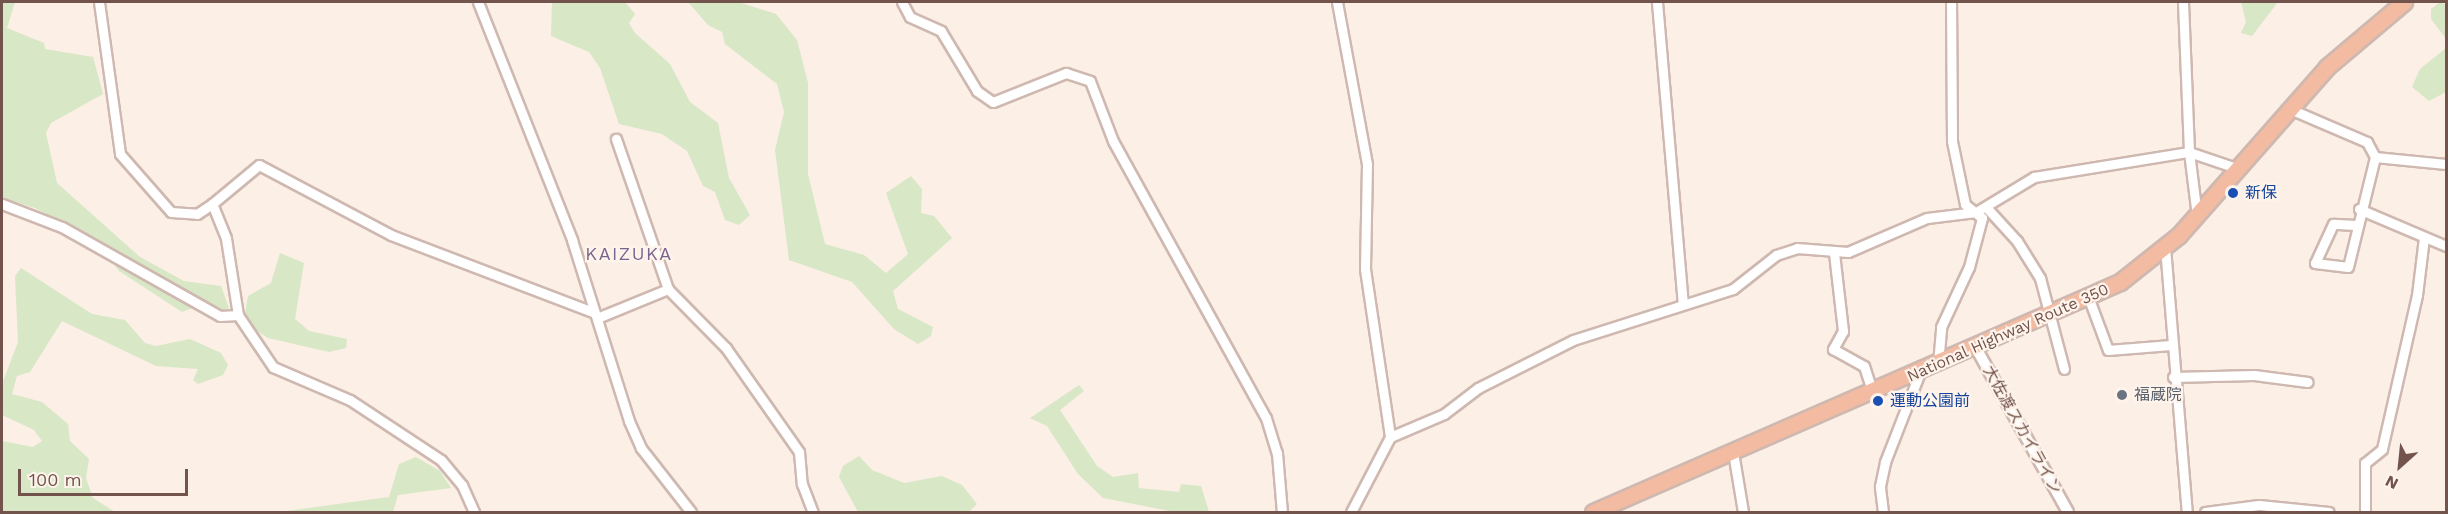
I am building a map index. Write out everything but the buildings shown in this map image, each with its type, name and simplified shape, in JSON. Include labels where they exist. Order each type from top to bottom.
[{"type":"highway","name":"National Highway Route 350","points":[[1593,513],[2089,299],[2166,247],[2198,216],[2290,109],[2349,46],[2404,2]]},
{"type":"street","points":[[99,2],[120,154],[171,212],[197,214],[259,165],[267,165],[391,235],[596,316],[668,289]]},
{"type":"street","points":[[478,2],[596,316],[641,448],[691,513]]},
{"type":"street","points":[[902,2],[910,17],[941,31],[977,91],[993,102],[1066,74],[1090,81],[1113,141],[1266,418],[1277,453],[1282,513]]},
{"type":"street","points":[[1337,2],[1367,164],[1365,269],[1390,437],[1352,512]]},
{"type":"street","points":[[1657,2],[1683,303]]},
{"type":"street","points":[[1938,364],[1941,327],[1969,267],[1982,218],[1965,204],[1952,141],[1951,2]]},
{"type":"street","points":[[2183,2],[2189,152],[2198,216]]},
{"type":"street","points":[[2290,109],[2367,142],[2374,157],[2359,208],[2348,267],[2315,263],[2333,224],[2355,225]]},
{"type":"street","points":[[616,139],[668,289],[726,348],[799,452],[802,484],[813,513]]},
{"type":"street","points":[[1390,437],[1444,414],[1478,388],[1573,340],[1742,284],[1776,255],[1797,248],[1834,253],[1868,246],[1927,218],[1976,212],[2034,177],[2189,152],[2239,169]]},
{"type":"street","points":[[2374,157],[2446,164]]},
{"type":"street","points":[[2,204],[62,227],[220,315],[238,315]]},
{"type":"street","points":[[212,204],[226,238],[238,315],[273,367],[350,400],[441,460],[462,485],[474,513]]},
{"type":"street","points":[[1986,207],[2017,241],[2040,278],[2048,316],[2064,369]]},
{"type":"street","points":[[2359,208],[2446,246]]},
{"type":"street","points":[[2365,513],[2365,463],[2382,449],[2417,295],[2424,237]]},
{"type":"street","points":[[2166,247],[2171,345],[2187,513]]},
{"type":"street","points":[[1834,253],[1843,332],[1833,349],[1864,366],[1873,393]]},
{"type":"street","points":[[2089,299],[2108,350],[2171,345]]},
{"type":"street","name":"大佐渡スカイライン","points":[[1976,348],[2068,513]]},
{"type":"street","points":[[1882,513],[1880,486],[1885,462],[1920,372]]},
{"type":"street","points":[[2174,377],[2254,375],[2308,382]]},
{"type":"street","points":[[1733,453],[1743,513]]},
{"type":"street","points":[[2205,513],[2249,505],[2329,513]]},
{"type":"green space","points":[[2,2],[15,2],[7,28],[44,43],[45,49],[93,57],[103,94],[51,123],[46,133],[57,183],[140,257],[184,281],[221,286],[229,308],[223,311],[209,302],[182,312],[119,271],[99,242],[35,208],[2,198]]},
{"type":"green space","points":[[552,2],[625,2],[635,14],[629,23],[635,33],[670,64],[690,102],[718,123],[729,178],[750,215],[739,225],[725,220],[715,192],[703,186],[687,151],[662,134],[619,124],[600,68],[589,52],[551,36]]},
{"type":"green space","points":[[688,2],[738,2],[776,14],[797,40],[808,83],[808,174],[825,244],[864,255],[886,273],[908,254],[886,193],[911,176],[922,189],[921,213],[934,216],[952,238],[893,291],[898,309],[933,327],[931,336],[918,344],[894,329],[852,282],[789,260],[775,150],[784,112],[777,84],[725,44],[722,32],[708,25]]},
{"type":"green space","points":[[2241,2],[2278,2],[2252,36],[2241,33],[2246,22]]},
{"type":"green space","points":[[2440,2],[2446,5],[2446,39],[2431,19],[2431,9]]},
{"type":"green space","points":[[2446,48],[2446,92],[2429,101],[2412,87],[2420,69]]},
{"type":"green space","points":[[280,253],[304,263],[295,319],[309,331],[347,339],[346,348],[329,352],[268,338],[254,329],[245,313],[248,296],[271,283]]},
{"type":"green space","points":[[21,268],[92,314],[125,320],[145,343],[156,346],[190,339],[221,353],[228,365],[223,375],[198,384],[193,380],[198,369],[156,366],[62,321],[30,372],[17,376],[12,394],[42,402],[68,424],[70,441],[89,459],[86,478],[93,498],[115,512],[2,512],[2,441],[33,447],[42,441],[34,430],[2,415],[2,384],[18,342],[15,276]]},
{"type":"green space","points":[[1079,385],[1084,391],[1060,410],[1097,466],[1113,477],[1138,473],[1139,488],[1179,492],[1181,484],[1201,486],[1209,512],[1175,512],[1103,498],[1078,474],[1047,426],[1030,418]]},
{"type":"green space","points":[[859,456],[872,470],[904,483],[942,476],[962,485],[977,504],[969,512],[858,512],[839,477],[843,466]]},
{"type":"green space","points":[[416,457],[440,471],[451,488],[398,495],[393,512],[279,512],[389,497],[399,464]]},
{"type":"place","name":"新保","points":[[2233,193]]},
{"type":"place","name":"福蔵院","points":[[2122,395]]},
{"type":"place","name":"運動公園前","points":[[1878,401]]},
{"type":"district","name":"KAIZUKA","points":[[629,254]]}]
